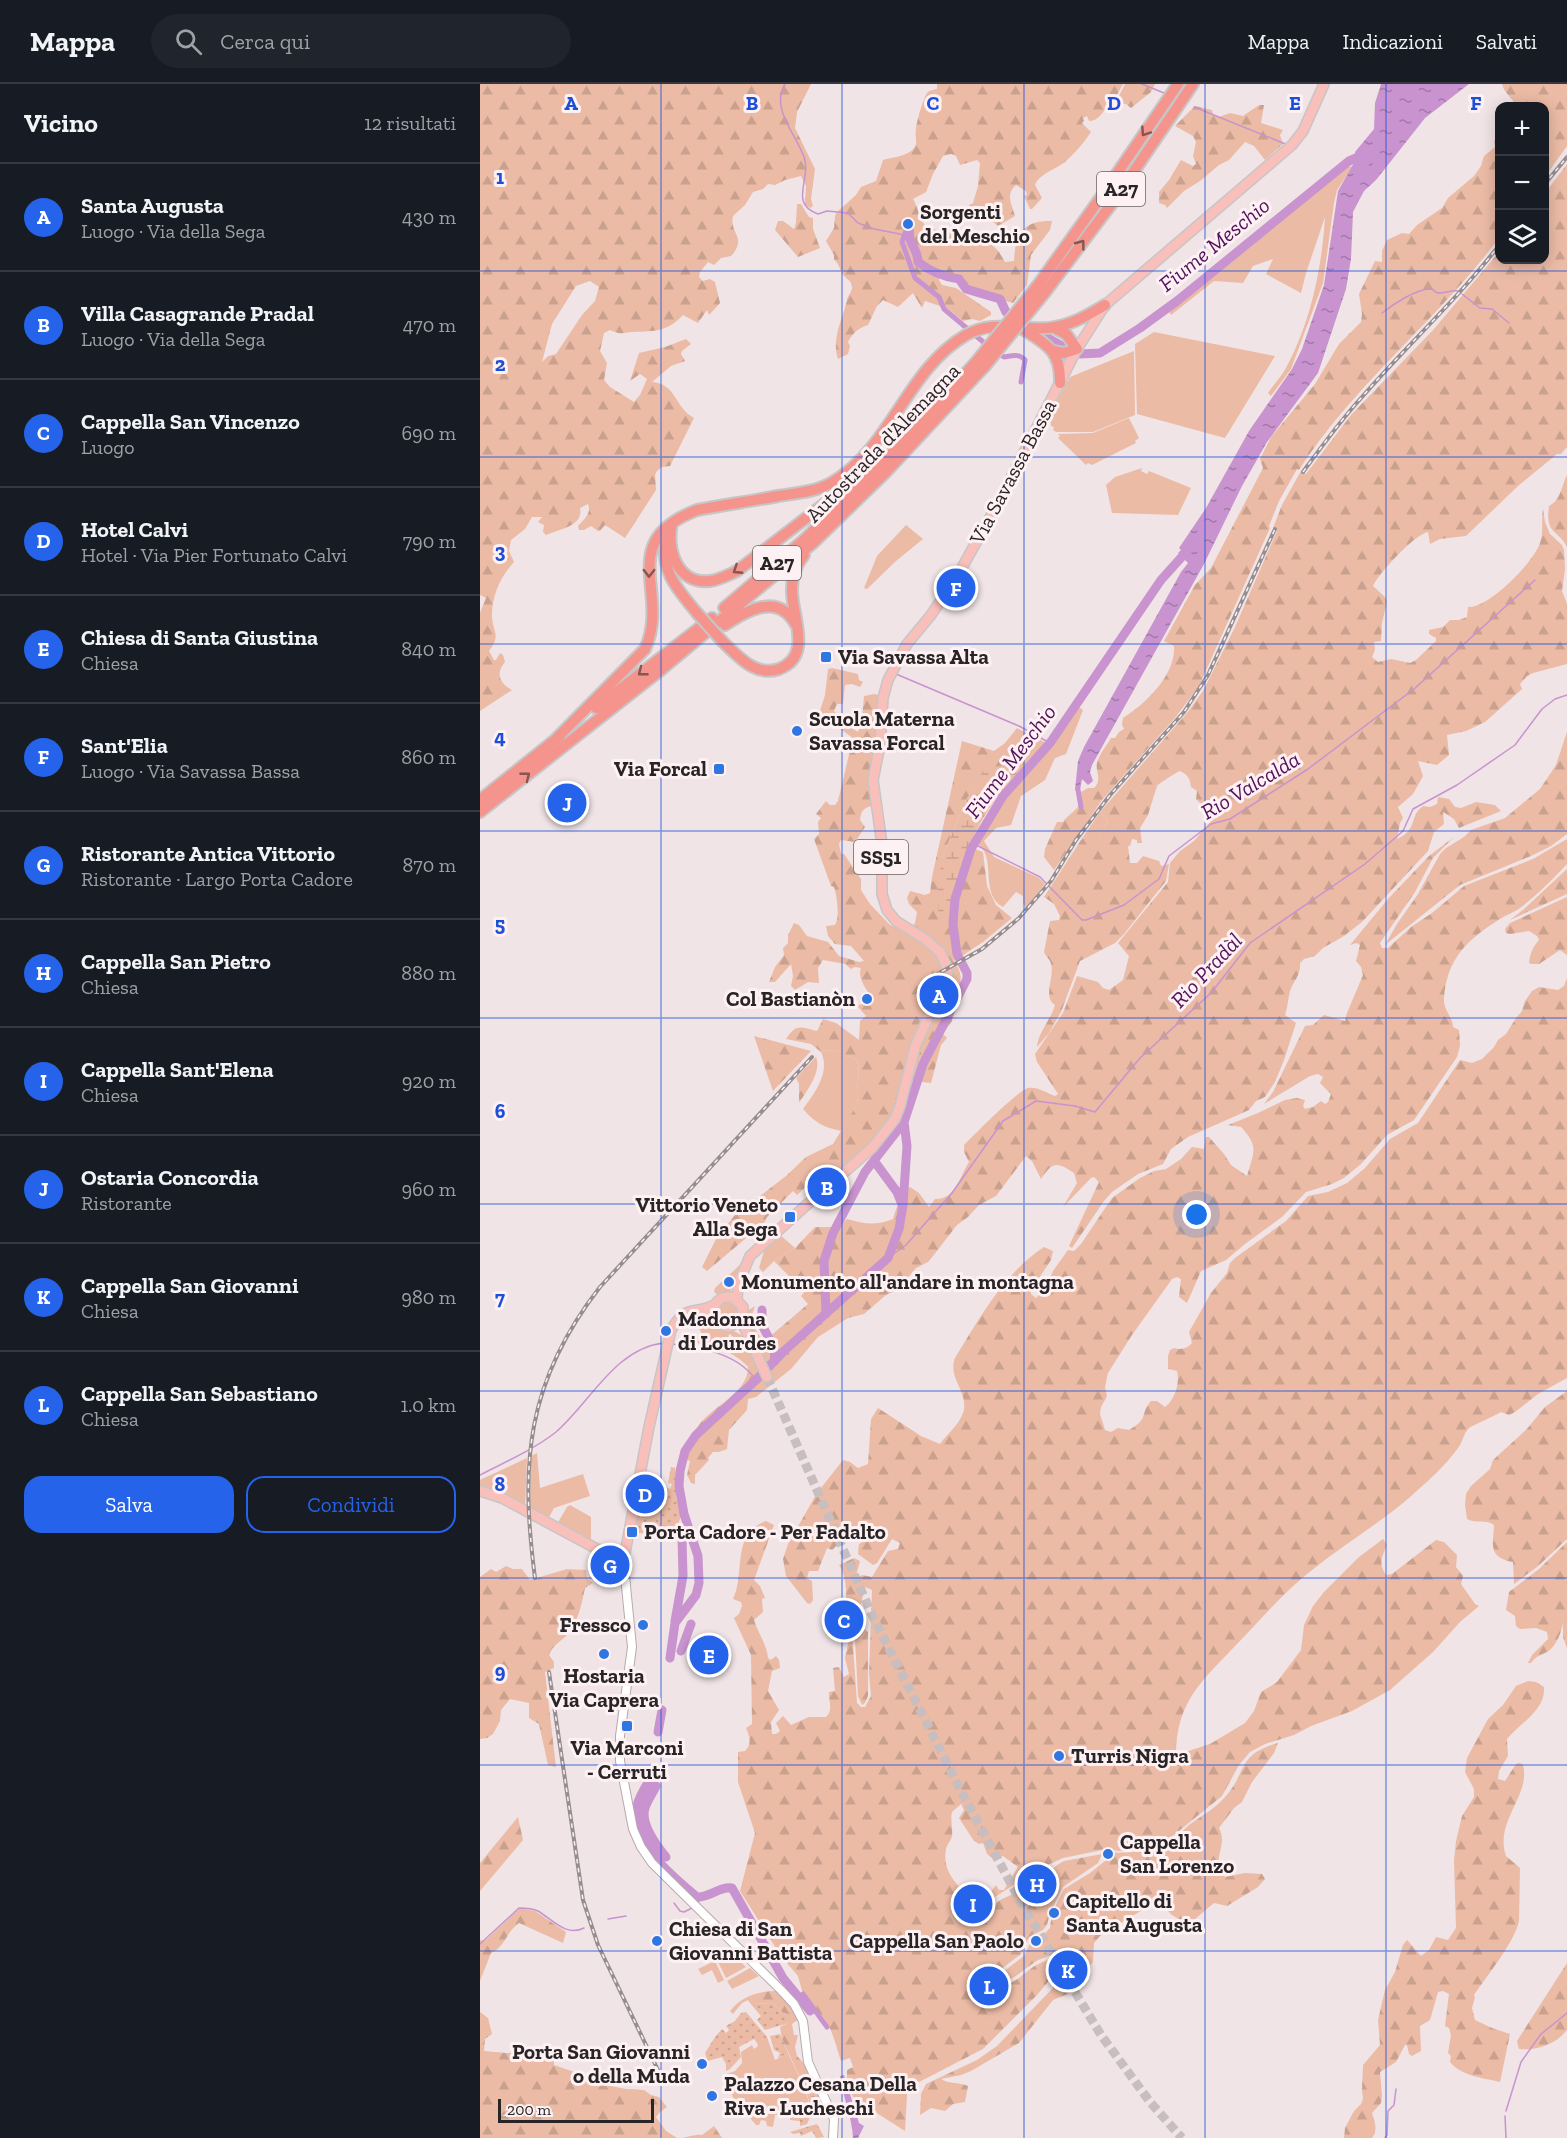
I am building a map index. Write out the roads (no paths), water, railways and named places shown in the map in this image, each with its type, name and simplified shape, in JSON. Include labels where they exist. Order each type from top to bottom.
[{"type":"highway","name":"Autostrada d'Alemagna","points":[[1042,288],[1178,84]]},
{"type":"highway","name":"Autostrada d'Alemagna","points":[[480,812],[663,669],[813,543],[885,473],[981,364],[1113,202],[1193,84]]},
{"type":"highway","name":"A27","points":[[555,740],[645,649],[651,636],[654,614],[649,582],[650,557],[660,534],[672,523],[697,510],[810,490],[830,483],[854,466],[869,450],[927,370],[952,345],[968,334],[984,328],[1010,326],[1055,328],[1075,321],[1105,305]]},
{"type":"highway","points":[[1020,328],[1054,351],[1064,353],[1077,349],[1066,334],[1055,328]]},
{"type":"highway","points":[[1054,351],[1060,369],[1060,383]]},
{"type":"highway","name":"Autostrada d'Alemagna","points":[[480,800],[727,606],[804,539],[981,364]]},
{"type":"highway","name":"A27","points":[[672,523],[671,545],[677,566],[692,579],[718,580],[737,571],[900,445]]},
{"type":"highway","name":"A27","points":[[672,523],[665,543],[667,573],[674,586],[723,642],[746,663],[761,670],[769,671],[784,666],[796,655],[799,641],[792,580],[799,561],[813,543]]},
{"type":"highway","name":"A27","points":[[663,669],[688,654],[737,617],[761,607],[770,606],[781,609],[792,618],[798,631]]},
{"type":"main road","name":"SS51","points":[[1077,349],[1105,305],[1293,145],[1303,131],[1324,84]]},
{"type":"main road","name":"Via Savassa Bassa","points":[[832,1183],[864,1156],[895,1119],[915,1047],[931,1011],[944,991],[948,976],[940,952],[925,939],[896,921],[887,910],[882,897],[882,844],[873,780],[880,745],[884,691],[894,666],[907,644],[931,615],[960,573],[1077,349]]},
{"type":"main road","points":[[733,1298],[750,1256],[822,1191]]},
{"type":"main road","points":[[480,1491],[502,1498],[588,1544],[619,1554],[624,1553],[668,1341],[673,1327],[691,1310],[714,1305],[721,1298],[733,1298],[743,1308],[738,1323]]},
{"type":"main road","points":[[714,1305],[714,1317]]},
{"type":"main road","points":[[698,1309],[708,1312],[720,1325],[738,1323]]},
{"type":"main road","points":[[738,1323],[751,1341],[766,1375]]},
{"type":"main road","points":[[610,1550],[621,1547],[626,1540]]},
{"type":"street","points":[[610,1550],[624,1571]]},
{"type":"street","points":[[624,1553],[633,1647],[620,1746],[631,1821],[638,1842],[649,1859],[769,1978],[789,1999],[801,2017],[808,2062],[834,2119],[833,2138]]},
{"type":"water","points":[[1381,84],[1469,84],[1425,118],[1376,180],[1364,191],[1353,212],[1351,259],[1346,289],[1318,373],[1267,442],[1242,486],[1204,564],[1092,765],[1090,772],[1093,781],[1088,785],[1082,779],[1080,790],[1075,790],[1078,761],[1084,747],[1188,563],[1178,553],[1181,550],[1179,548],[1206,508],[1249,431],[1292,369],[1302,349],[1324,285],[1338,191],[1355,161],[1355,152],[1374,129],[1375,103]]},
{"type":"water","points":[[844,2075],[859,2123],[864,2126],[858,2138],[853,2138],[840,2076]]},
{"type":"waterway","points":[[785,84],[781,93],[782,112],[806,165],[802,197],[804,204],[818,214],[827,211],[848,213],[858,223],[900,234],[912,242]]},
{"type":"waterway","points":[[1142,84],[1164,93]]},
{"type":"waterway","points":[[1194,107],[1288,145]]},
{"type":"waterway","name":"Fiume Meschio","points":[[1080,354],[1100,353],[1140,328],[1177,301],[1349,161],[1356,158],[1365,163]]},
{"type":"waterway","points":[[908,224],[902,242],[915,278],[939,297],[944,309],[988,346]]},
{"type":"waterway","points":[[908,224],[910,239],[918,262],[937,274],[959,279],[966,289],[1000,299],[1009,314]]},
{"type":"waterway","points":[[1382,313],[1404,298],[1424,290],[1432,289],[1439,293],[1458,291]]},
{"type":"waterway","points":[[1462,294],[1480,308],[1492,309],[1509,323]]},
{"type":"waterway","points":[[1041,334],[1070,351]]},
{"type":"waterway","points":[[996,352],[1004,357],[1018,356],[1025,360],[1021,382]]},
{"type":"waterway","name":"Fiume Meschio","points":[[670,1658],[675,1623],[696,1595],[699,1583],[698,1556],[684,1514],[679,1486],[685,1451],[696,1435],[784,1351],[888,1258],[899,1229],[903,1205],[907,1146],[904,1122],[923,1064],[967,979],[967,973],[957,954],[953,924],[955,899],[971,849],[1003,796],[1050,743],[1161,580],[1188,550]]},
{"type":"waterway","name":"Rio Valcalda","points":[[974,844],[1040,877],[1082,920],[1124,905],[1159,879],[1169,856],[1211,824],[1230,819],[1308,769],[1414,689],[1535,580]]},
{"type":"waterway","points":[[896,674],[1019,726],[1050,743]]},
{"type":"waterway","name":"Rio Pradàl","points":[[888,1258],[906,1245],[952,1193],[1003,1121],[1036,1101],[1075,1106],[1095,1112],[1140,1058],[1211,993],[1250,943],[1365,864],[1403,831],[1413,809],[1457,785],[1515,745],[1542,709],[1555,699],[1567,695]]},
{"type":"waterway","points":[[1078,790],[1081,807]]},
{"type":"waterway","points":[[826,1314],[824,1261],[833,1233],[865,1172],[904,1122]]},
{"type":"waterway","points":[[875,1162],[897,1192],[901,1202]]},
{"type":"waterway","points":[[762,1310],[762,1325],[774,1348],[775,1361]]},
{"type":"waterway","points":[[480,1475],[556,1432],[604,1378],[631,1355],[647,1347],[664,1343]]},
{"type":"waterway","points":[[672,1344],[718,1353],[739,1364],[756,1380]]},
{"type":"waterway","points":[[675,1621],[683,1576],[682,1538],[688,1527]]},
{"type":"waterway","points":[[681,1651],[691,1624]]},
{"type":"waterway","name":"Fiume Meschio","points":[[658,1732],[662,1710]]},
{"type":"waterway","name":"Fiume Meschio","points":[[649,1781],[640,1796],[637,1820],[640,1833],[655,1858],[697,1897],[732,1888],[783,1978],[810,2011]]},
{"type":"waterway","points":[[656,1786],[644,1814],[650,1834],[666,1857]]},
{"type":"waterway","name":"Fiume Meschio","points":[[698,1903],[701,1897]]},
{"type":"waterway","points":[[674,1903],[680,1911],[684,1912],[692,1908]]},
{"type":"waterway","points":[[480,1944],[519,1908],[538,1911],[565,1929],[584,1928]]},
{"type":"waterway","points":[[608,1919],[626,1916]]},
{"type":"waterway","points":[[803,1994],[827,2027]]},
{"type":"waterway","points":[[1506,2111],[1521,2062],[1541,2034],[1567,2013]]},
{"type":"waterway","points":[[1385,2138],[1388,2111],[1394,2105],[1396,2089]]},
{"type":"waterway","points":[[1505,2116],[1506,2138]]},
{"type":"tunnel","points":[[767,1377],[873,1617],[961,1791],[1023,1906],[1101,2035],[1150,2102],[1182,2138]]},
{"type":"railway","points":[[1549,179],[1567,157]]},
{"type":"railway","points":[[1303,472],[1354,406],[1467,284],[1495,250]]},
{"type":"railway","points":[[934,976],[982,949],[1019,918],[1051,881],[1076,840],[1110,795],[1184,712],[1208,675],[1275,529]]},
{"type":"railway","points":[[535,1578],[528,1497],[529,1460],[534,1425],[543,1390],[557,1356],[575,1322],[600,1287],[812,1057]]},
{"type":"railway","points":[[549,1672],[583,1900],[598,1945],[658,2070]]},
{"type":"place","name":"Sorgenti del Meschio","points":[[908,224]]},
{"type":"place","name":"Sant'Elia","points":[[956,588]]},
{"type":"place","name":"Via Savassa Alta","points":[[826,657]]},
{"type":"place","name":"Scuola Materna Savassa Forcal","points":[[797,731]]},
{"type":"place","name":"Via Forcal","points":[[719,769]]},
{"type":"place","name":"Ostaria Concordia","points":[[567,803]]},
{"type":"place","name":"Santa Augusta","points":[[939,995]]},
{"type":"place","name":"Col Bastianòn","points":[[867,999]]},
{"type":"place","name":"Villa Casagrande Pradal","points":[[827,1187]]},
{"type":"place","name":"Vittorio Veneto Alla Sega","points":[[790,1217]]},
{"type":"place","name":"Monumento all'andare in montagna","points":[[729,1282]]},
{"type":"place","name":"Madonna di Lourdes","points":[[666,1331]]},
{"type":"place","name":"Hotel Calvi","points":[[645,1494]]},
{"type":"place","name":"Porta Cadore - Per Fadalto","points":[[632,1532]]},
{"type":"place","name":"Ristorante Antica Vittorio","points":[[610,1565]]},
{"type":"place","name":"Cappella San Vincenzo","points":[[844,1620]]},
{"type":"place","name":"Fressco","points":[[643,1625]]},
{"type":"place","name":"Hostaria Via Caprera","points":[[604,1654]]},
{"type":"place","name":"Chiesa di Santa Giustina","points":[[709,1655]]},
{"type":"place","name":"Via Marconi - Cerruti","points":[[627,1726]]},
{"type":"place","name":"Turris Nigra","points":[[1059,1756]]},
{"type":"place","name":"Cappella San Lorenzo","points":[[1108,1854]]},
{"type":"place","name":"Cappella San Pietro","points":[[1037,1884]]},
{"type":"place","name":"Cappella Sant'Elena","points":[[973,1904]]},
{"type":"place","name":"Capitello di Santa Augusta","points":[[1054,1913]]},
{"type":"place","name":"Chiesa di San Giovanni Battista","points":[[657,1941]]},
{"type":"place","name":"Cappella San Paolo","points":[[1036,1941]]},
{"type":"place","name":"Cappella San Giovanni","points":[[1068,1970]]},
{"type":"place","name":"Cappella San Sebastiano","points":[[989,1986]]},
{"type":"place","name":"Porta San Giovanni o della Muda","points":[[702,2064]]},
{"type":"place","name":"Palazzo Cesana Della Riva - Lucheschi","points":[[712,2096]]}]
